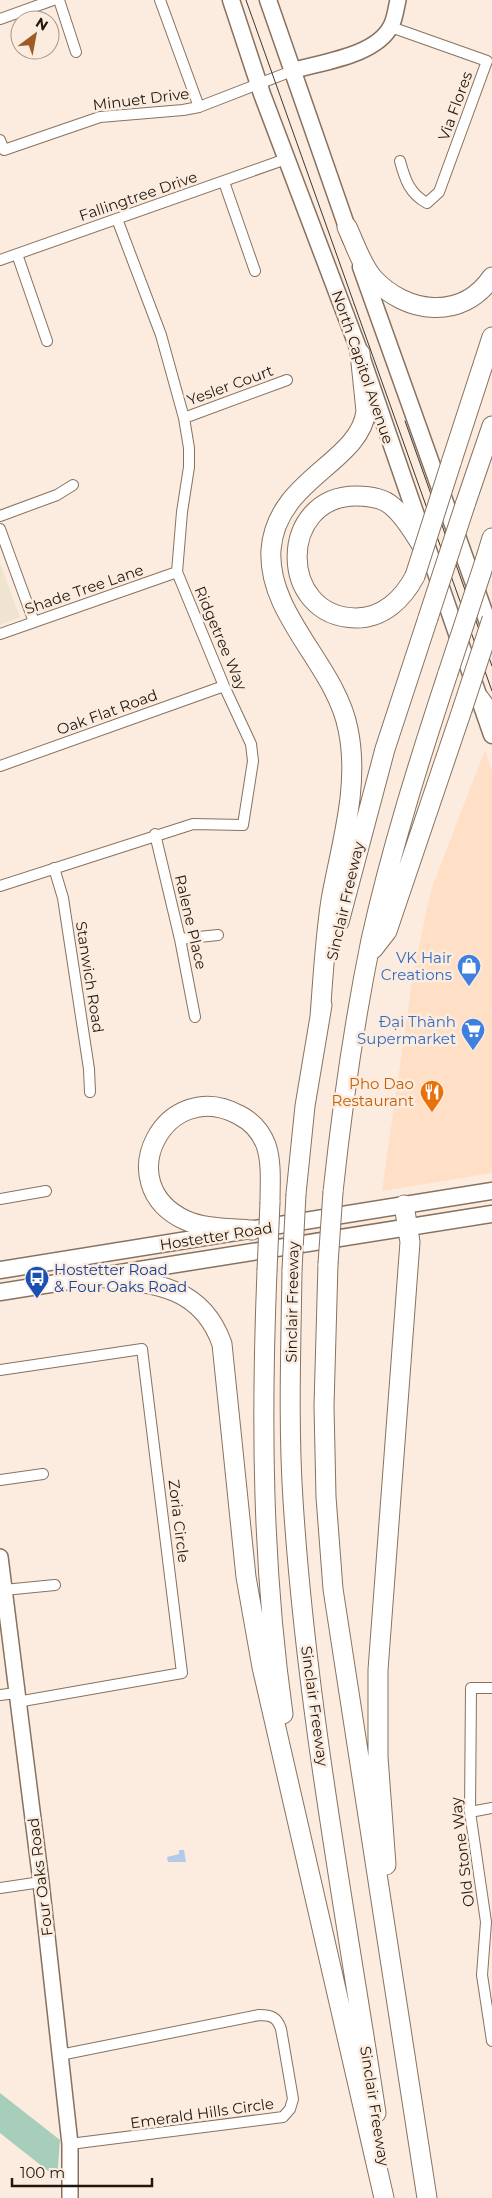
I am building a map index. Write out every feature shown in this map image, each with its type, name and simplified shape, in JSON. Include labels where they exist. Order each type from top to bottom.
[{"type":"highway","points":[[347,227],[373,278],[390,293],[410,305],[436,308],[454,305],[482,290],[492,277]]},
{"type":"highway","points":[[428,555],[392,506],[371,497],[350,496],[329,503],[312,516],[300,537],[296,558],[301,581],[314,600],[333,613],[355,618],[378,614],[397,602],[414,576],[452,463],[492,337]]},
{"type":"highway","points":[[320,1017],[329,913],[351,793],[351,751],[347,724],[336,695],[288,611],[275,583],[271,566],[271,548],[280,518],[291,499],[305,483],[354,440],[365,421],[360,353]]},
{"type":"highway","name":"Sinclair Freeway","points":[[389,2198],[317,1725],[300,1594],[293,1498],[290,1408],[292,1270],[296,1194],[306,1106],[320,1017],[338,926],[360,839],[385,749],[492,426]]},
{"type":"highway","points":[[427,2198],[333,1589],[325,1461],[328,1264],[342,1106],[369,954],[396,843],[419,761],[492,538]]},
{"type":"highway","points":[[369,954],[387,931],[492,619]]},
{"type":"highway","points":[[479,698],[492,716]]},
{"type":"highway","points":[[252,1230],[184,1220],[164,1204],[152,1186],[148,1167],[155,1138],[170,1120],[194,1108],[219,1107],[242,1117],[256,1129],[266,1145],[269,1165],[270,1202],[262,1417],[268,1574],[283,1712],[315,1902]]},
{"type":"highway","points":[[398,2013],[378,1757],[378,1670],[410,1242],[404,1206]]},
{"type":"highway","points":[[97,1277],[152,1283],[173,1290],[200,1307],[218,1333],[223,1355],[238,1502],[254,1625],[315,1902],[384,2198]]},
{"type":"main road","name":"North Capitol Avenue","points":[[230,0],[258,83],[360,353],[428,555],[492,735]]},
{"type":"main road","name":"North Capitol Avenue","points":[[268,0],[492,635]]},
{"type":"main road","name":"Hostetter Road","points":[[0,1270],[492,1191]]},
{"type":"main road","name":"Hostetter Road","points":[[0,1292],[492,1214]]},
{"type":"street","points":[[0,19],[53,0]]},
{"type":"street","points":[[59,0],[76,52]]},
{"type":"street","points":[[160,0],[199,106]]},
{"type":"street","points":[[292,71],[357,54],[374,43],[391,27],[398,0]]},
{"type":"street","name":"Via Flores","points":[[391,27],[487,61],[439,192],[427,203],[416,197],[405,180],[400,161]]},
{"type":"street","name":"Minuet Drive","points":[[0,140],[4,150],[100,117],[184,110],[292,71]]},
{"type":"street","name":"Fallingtree Drive","points":[[0,260],[286,159]]},
{"type":"street","points":[[224,182],[255,271]]},
{"type":"street","name":"Ridgetree Way","points":[[0,886],[155,834],[193,824],[243,825],[253,761],[251,744],[224,686],[177,572],[182,512],[189,467],[189,448],[184,418],[161,335],[116,219]]},
{"type":"street","points":[[17,254],[47,341]]},
{"type":"street","name":"Yesler Court","points":[[184,418],[287,380]]},
{"type":"street","points":[[0,516],[57,495],[73,485]]},
{"type":"street","points":[[0,530],[34,622]]},
{"type":"street","name":"Shade Tree Lane","points":[[0,634],[177,572]]},
{"type":"street","name":"Oak Flat Road","points":[[0,766],[224,686]]},
{"type":"street","name":"Ralene Place","points":[[155,834],[196,1017]]},
{"type":"street","name":"Stanwich Road","points":[[54,868],[63,898],[89,1070],[90,1092]]},
{"type":"street","points":[[180,939],[218,934]]},
{"type":"street","points":[[0,1199],[46,1192]]},
{"type":"street","name":"Zoria Circle","points":[[0,1370],[142,1349],[182,1673],[16,1698]]},
{"type":"street","points":[[0,1480],[43,1474]]},
{"type":"street","name":"Four Oaks Road","points":[[0,1557],[16,1698],[41,1882],[70,2144],[70,2198]]},
{"type":"street","points":[[4,1590],[55,1585]]},
{"type":"street","name":"Old Stone Way","points":[[492,1688],[470,1688],[470,1812],[489,1921],[482,1975],[492,2040]]},
{"type":"street","points":[[0,1694],[16,1698]]},
{"type":"street","points":[[470,1812],[492,1808]]},
{"type":"street","points":[[0,1888],[41,1882]]},
{"type":"street","name":"Emerald Hills Circle","points":[[60,2054],[259,2015],[269,2015],[278,2021],[282,2029],[293,2099],[290,2109],[283,2117],[70,2144]]},
{"type":"shaded area","points":[[0,563],[20,617],[0,625]]},
{"type":"shaded area","points":[[485,750],[492,772],[492,1173],[382,1191],[413,975],[431,890]]},
{"type":"green space","points":[[0,2093],[60,2140],[57,2178],[0,2133]]},
{"type":"water","points":[[179,1850],[184,1850],[186,1862],[168,1862],[167,1857],[179,1854]]},
{"type":"tram line","points":[[246,0],[492,691]]},
{"type":"tram line","points":[[405,421],[492,666]]},
{"type":"place","name":"VK Hair Creations","points":[[469,987]]},
{"type":"place","name":"Đại Thành Supermarket","points":[[473,1051]]},
{"type":"place","name":"Pho Dao Restaurant","points":[[432,1113]]},
{"type":"place","name":"Hostetter Road & Four Oaks Road","points":[[37,1299]]}]
